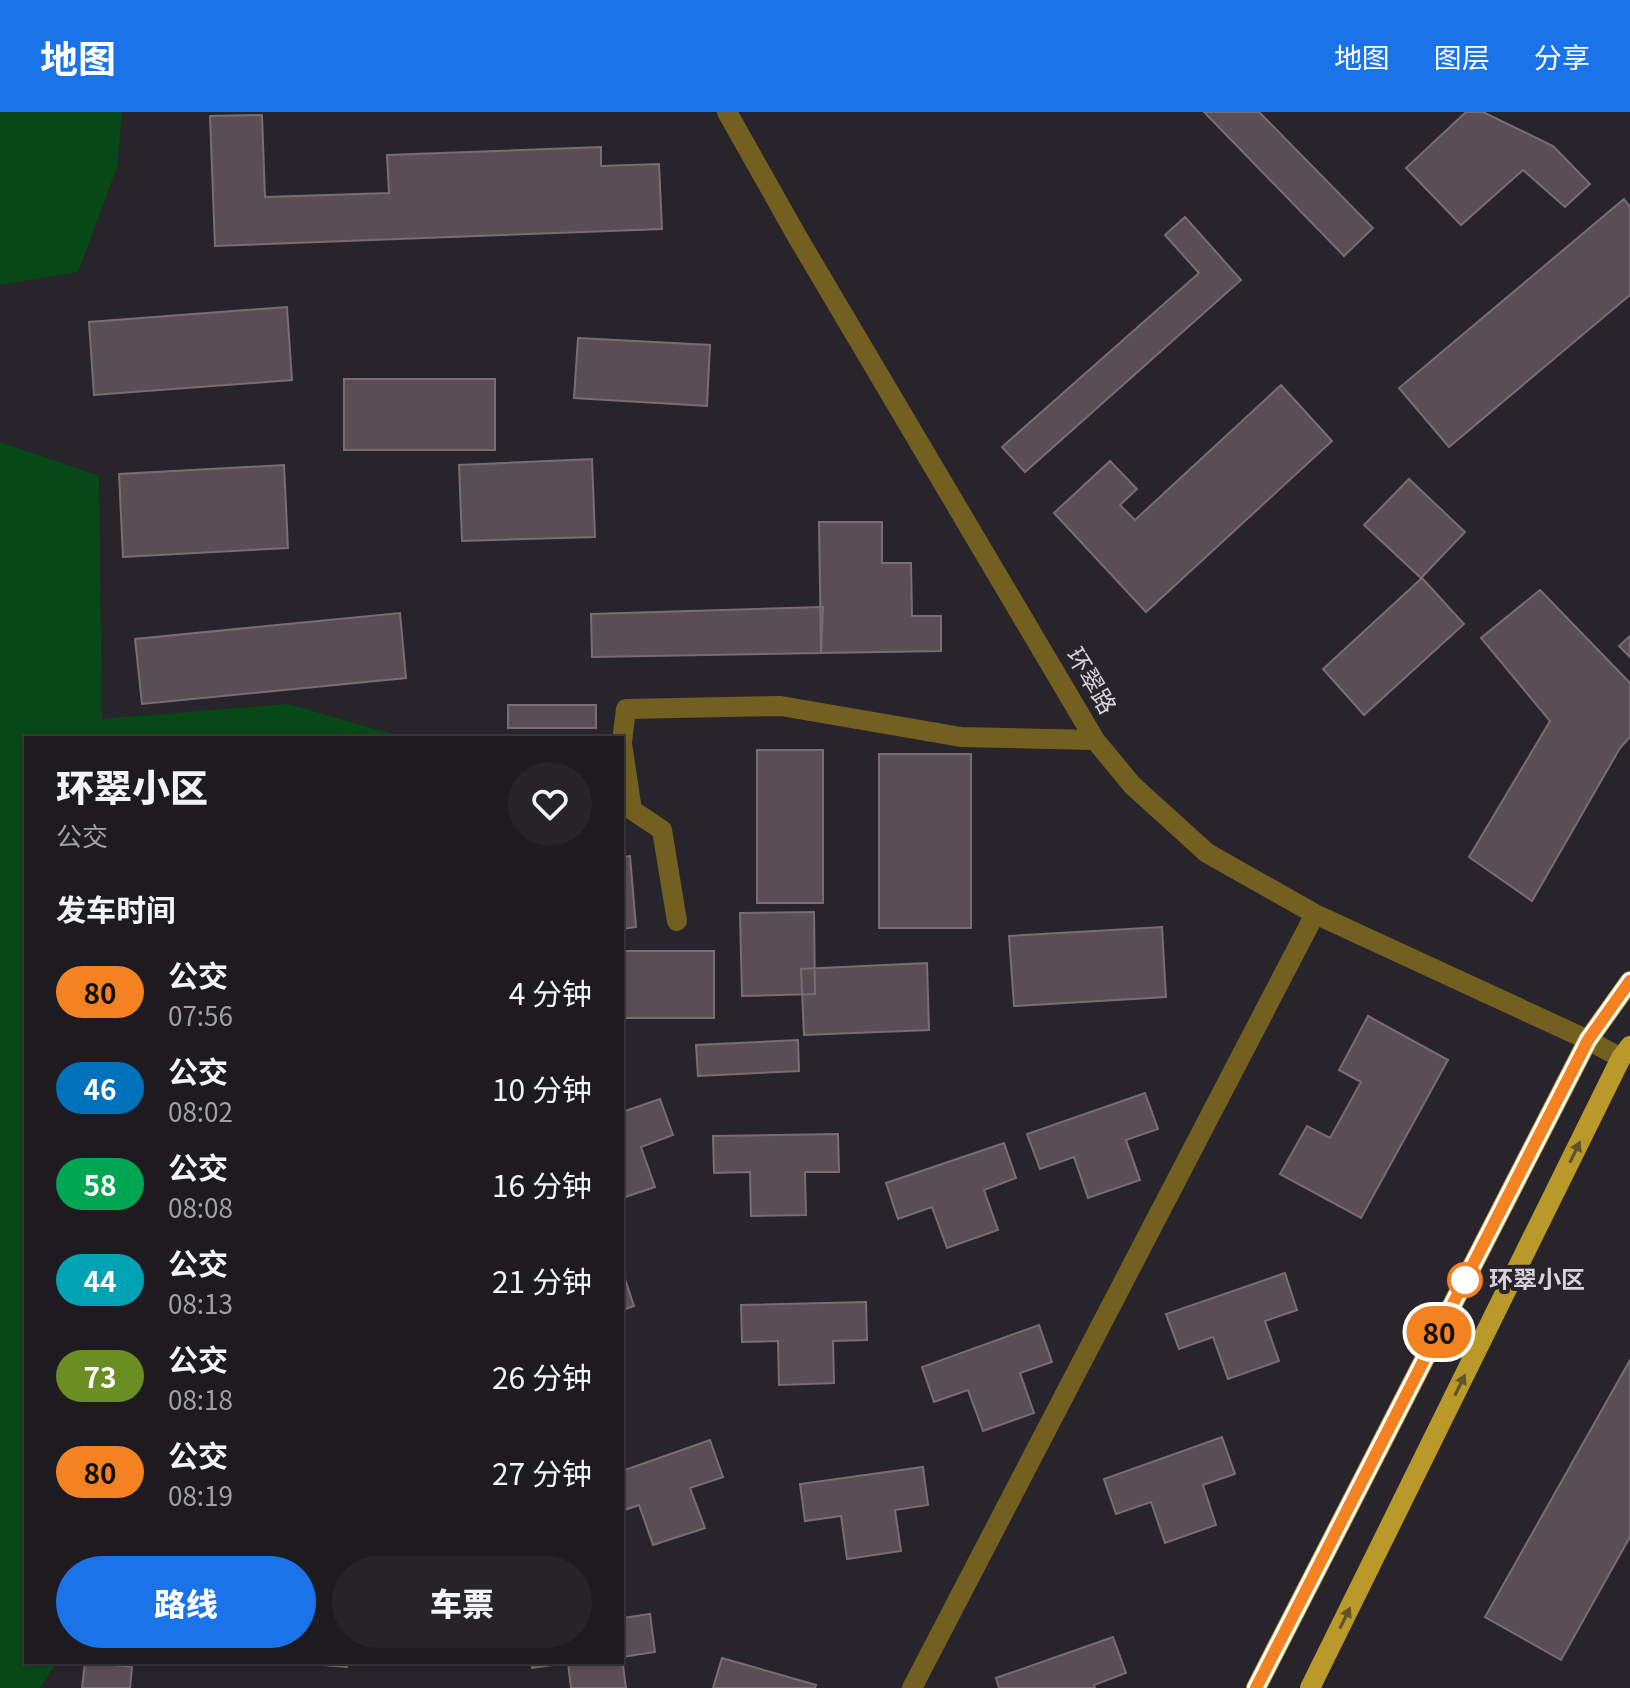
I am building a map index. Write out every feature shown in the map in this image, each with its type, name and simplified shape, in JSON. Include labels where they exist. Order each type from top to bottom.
[{"type":"main road","points":[[1256,1688],[1588,1040],[1630,981]]},
{"type":"main road","points":[[1310,1688],[1626,1052]]},
{"type":"street","name":"环翠路","points":[[727,112],[798,238],[1095,740],[1132,785],[1207,853],[1315,914],[1588,1040],[1626,1052]]},
{"type":"street","points":[[623,736],[626,709],[781,706],[961,737],[1095,740]]},
{"type":"street","points":[[624,756],[632,810],[662,830],[677,921]]},
{"type":"street","points":[[912,1688],[1315,914]]},
{"type":"green space","points":[[0,112],[122,112],[117,167],[78,272],[0,285]]},
{"type":"green space","points":[[0,442],[99,476],[102,719],[288,704],[399,736],[24,736],[24,1664],[56,1664],[40,1688],[0,1688]]},
{"type":"building","points":[[1204,112],[1259,112],[1373,228],[1344,256]]},
{"type":"building","points":[[1466,112],[1483,112],[1553,146],[1590,184],[1565,207],[1523,170],[1461,225],[1406,168]]},
{"type":"building","points":[[262,115],[265,197],[389,193],[387,155],[601,147],[601,166],[659,164],[662,229],[215,246],[210,116]]},
{"type":"building","points":[[1624,199],[1630,207],[1630,295],[1449,447],[1399,388]]},
{"type":"building","points":[[1185,217],[1241,280],[1025,472],[1002,447],[1199,273],[1165,235]]},
{"type":"building","points":[[287,307],[292,380],[94,395],[89,322]]},
{"type":"building","points":[[578,338],[710,345],[707,406],[574,398]]},
{"type":"building","points":[[344,379],[495,379],[495,450],[344,450]]},
{"type":"building","points":[[1281,385],[1332,441],[1146,612],[1054,513],[1110,461],[1137,489],[1120,505],[1135,520]]},
{"type":"building","points":[[592,459],[595,537],[462,541],[459,465]]},
{"type":"building","points":[[284,465],[288,548],[123,557],[119,474]]},
{"type":"building","points":[[1409,479],[1465,532],[1421,578],[1364,525]]},
{"type":"building","points":[[819,522],[882,522],[882,563],[911,563],[912,616],[941,616],[941,651],[821,653]]},
{"type":"building","points":[[1422,578],[1464,624],[1364,715],[1323,669]]},
{"type":"building","points":[[1540,590],[1630,683],[1630,737],[1620,748],[1532,901],[1469,857],[1550,721],[1481,638]]},
{"type":"building","points":[[823,607],[821,653],[592,657],[591,614]]},
{"type":"building","points":[[400,613],[406,678],[142,704],[135,639]]},
{"type":"building","points":[[1630,636],[1630,657],[1619,646]]},
{"type":"building","points":[[508,705],[596,705],[596,728],[508,728]]},
{"type":"building","points":[[757,750],[823,750],[823,903],[757,903]]},
{"type":"building","points":[[879,754],[971,754],[971,928],[879,928]]},
{"type":"building","points":[[630,856],[636,927],[624,929],[624,857]]},
{"type":"building","points":[[814,912],[815,994],[742,996],[740,913]]},
{"type":"building","points":[[1162,927],[1166,997],[1014,1006],[1009,936]]},
{"type":"building","points":[[624,951],[714,951],[714,1018],[624,1018]]},
{"type":"building","points":[[927,963],[929,1030],[804,1035],[801,969]]},
{"type":"building","points":[[1368,1016],[1448,1060],[1361,1218],[1280,1174],[1307,1126],[1330,1138],[1361,1082],[1339,1070]]},
{"type":"building","points":[[798,1040],[799,1071],[698,1076],[696,1045]]},
{"type":"building","points":[[1145,1093],[1158,1129],[1126,1140],[1140,1180],[1088,1198],[1074,1157],[1040,1169],[1027,1134]]},
{"type":"building","points":[[660,1099],[673,1135],[641,1147],[655,1187],[624,1197],[624,1111]]},
{"type":"building","points":[[838,1134],[839,1172],[805,1172],[806,1215],[751,1216],[750,1172],[714,1173],[713,1136]]},
{"type":"building","points":[[1004,1143],[1016,1178],[984,1190],[998,1230],[947,1248],[932,1207],[898,1219],[886,1183]]},
{"type":"building","points":[[1285,1273],[1297,1310],[1265,1321],[1279,1361],[1228,1379],[1213,1337],[1179,1349],[1166,1314]]},
{"type":"building","points":[[624,1276],[634,1306],[624,1309]]},
{"type":"building","points":[[866,1302],[867,1340],[833,1341],[834,1383],[779,1385],[778,1341],[742,1342],[741,1305]]},
{"type":"building","points":[[1039,1325],[1052,1362],[1020,1373],[1034,1413],[983,1431],[968,1390],[934,1402],[922,1367]]},
{"type":"building","points":[[1630,1360],[1630,1537],[1561,1660],[1485,1617]]},
{"type":"building","points":[[1222,1437],[1235,1474],[1203,1485],[1216,1525],[1165,1543],[1151,1502],[1116,1514],[1104,1479]]},
{"type":"building","points":[[710,1440],[723,1477],[690,1488],[705,1528],[653,1545],[639,1505],[624,1510],[624,1470]]},
{"type":"building","points":[[923,1467],[928,1505],[895,1510],[901,1551],[847,1559],[841,1516],[805,1521],[800,1484]]},
{"type":"building","points":[[650,1614],[655,1652],[624,1657],[624,1618]]},
{"type":"building","points":[[1113,1637],[1126,1673],[1094,1685],[1095,1688],[999,1688],[996,1678]]},
{"type":"building","points":[[722,1658],[816,1685],[815,1688],[713,1688]]},
{"type":"building","points":[[85,1664],[132,1667],[130,1688],[82,1688]]},
{"type":"building","points":[[308,1664],[347,1664],[347,1667]]},
{"type":"building","points":[[531,1664],[561,1664],[532,1668]]},
{"type":"building","points":[[568,1664],[623,1664],[626,1688],[571,1688]]},
{"type":"bus line","name":"80","points":[[1256,1688],[1588,1040],[1630,981]]},
{"type":"place","name":"环翠小区","points":[[1465,1280]]}]
